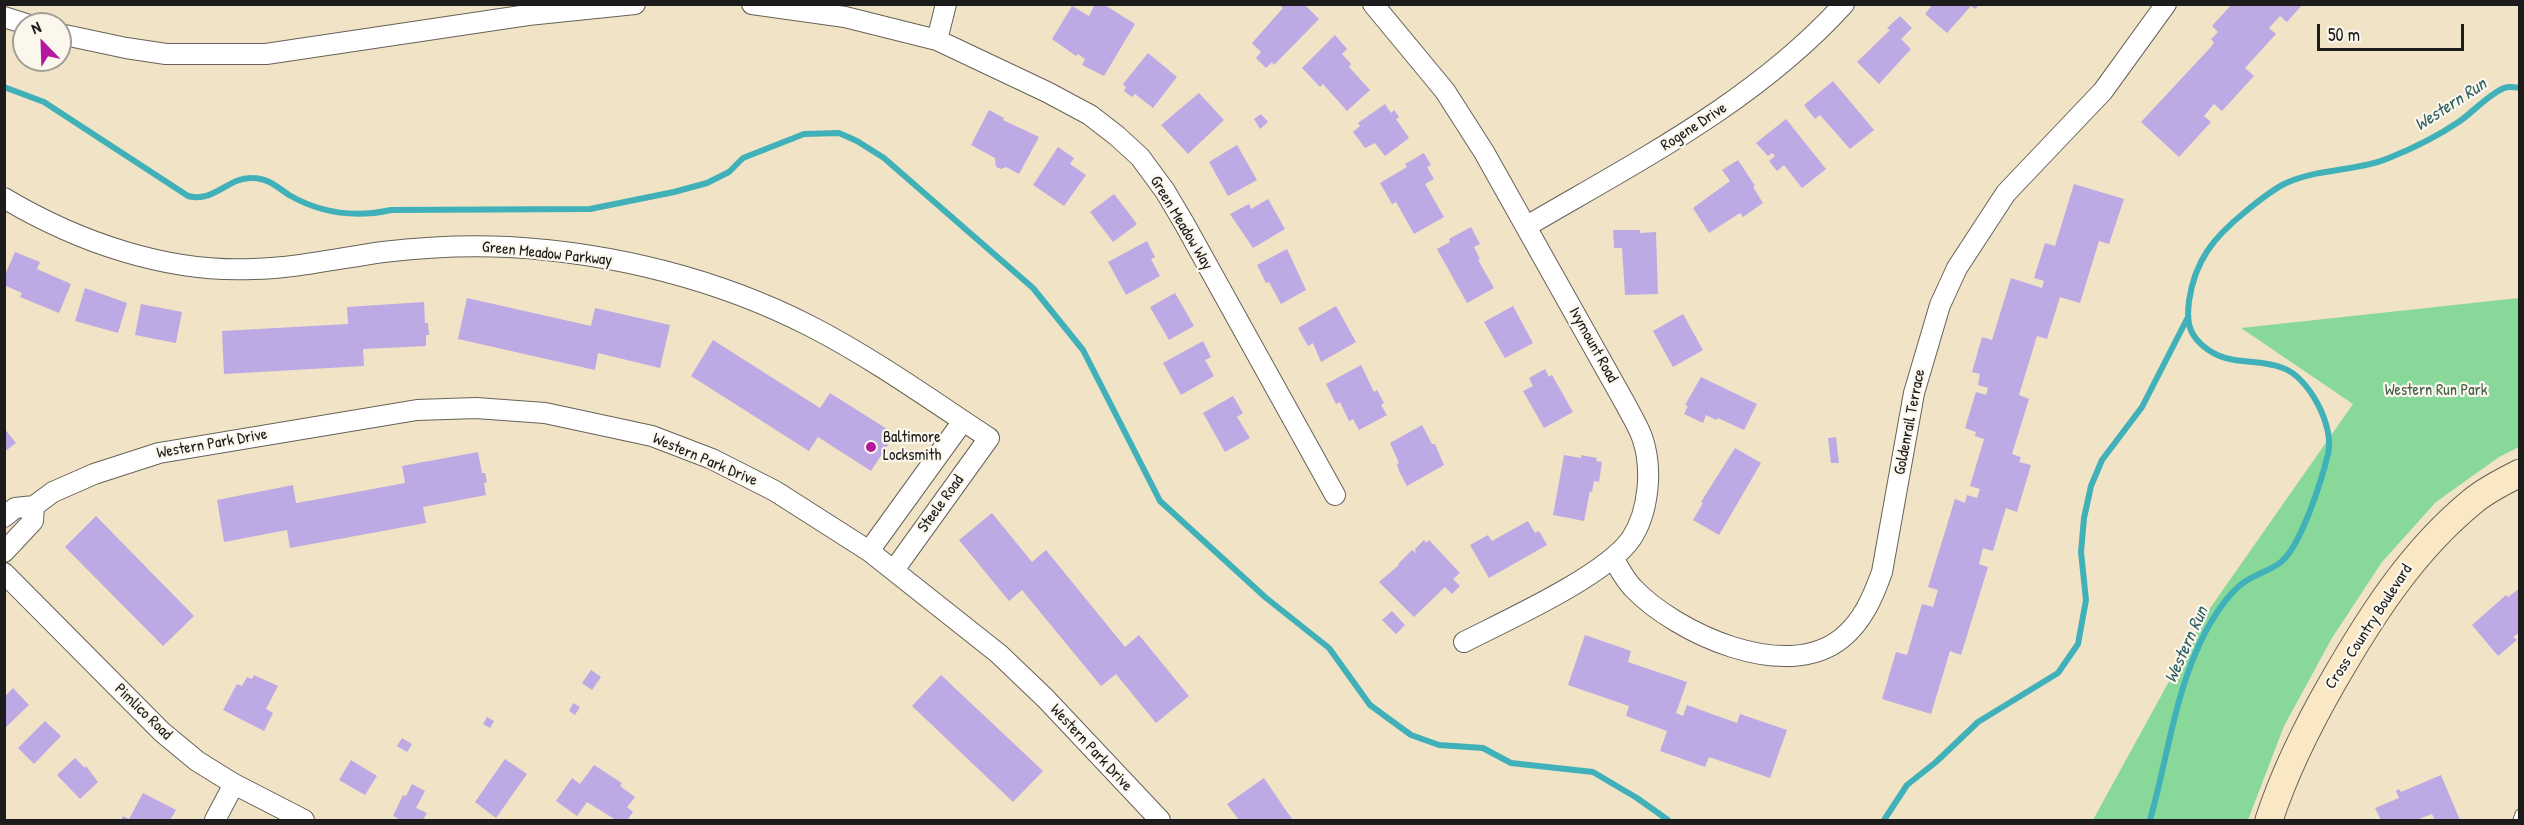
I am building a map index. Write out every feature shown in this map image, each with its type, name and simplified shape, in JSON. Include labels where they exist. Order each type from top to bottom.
[{"type":"main road","name":"Cross Country Boulevard","points":[[2269,820],[2292,760],[2319,706],[2364,629],[2410,563],[2439,531],[2475,500],[2520,473]]},
{"type":"street","points":[[72,37],[166,54],[266,54],[528,15],[635,4]]},
{"type":"street","points":[[752,4],[845,17],[938,40],[946,4]]},
{"type":"street","name":"Ivymount Road","points":[[1373,4],[1445,91],[1485,152],[1642,438],[1648,469],[1646,496],[1640,520],[1631,539],[1613,558],[1582,579],[1464,642]]},
{"type":"street","name":"Rogene Drive","points":[[1527,226],[1689,132],[1738,98],[1797,50],[1844,4]]},
{"type":"street","name":"Goldenrail Terrace","points":[[1613,558],[1631,586],[1649,603],[1684,627],[1722,643],[1765,654],[1792,656],[1820,650],[1841,639],[1858,621],[1872,600],[1882,572],[1914,393],[1940,305],[1957,268],[2006,193],[2103,91],[2166,4]]},
{"type":"street","name":"Green Meadow Way","points":[[938,40],[1047,92],[1090,116],[1140,157],[1184,223],[1335,495]]},
{"type":"street","name":"Green Meadow Parkway","points":[[4,198],[59,227],[96,242],[168,262],[215,269],[253,270],[384,252],[465,246],[553,251],[618,261],[704,283],[810,326],[884,368],[989,438]]},
{"type":"street","name":"Western Park Drive","points":[[4,517],[15,508],[34,506],[53,492],[93,474],[159,453],[396,413],[476,408],[545,413],[652,436],[712,459],[775,491],[894,570],[999,654],[1046,699],[1160,820]]},
{"type":"street","name":"Steele Road","points":[[868,551],[963,421]]},
{"type":"street","name":"Steele Road","points":[[894,570],[989,438]]},
{"type":"street","points":[[4,552],[33,521],[34,506]]},
{"type":"street","name":"Pimlico Road","points":[[4,573],[162,732],[197,761],[234,784],[304,820]]},
{"type":"street","points":[[215,820],[234,784]]},
{"type":"lane","points":[[2517,820],[2520,814]]},
{"type":"green space","name":"Western Run Park","points":[[2519,298],[2519,447],[2499,457],[2436,502],[2382,562],[2332,638],[2284,726],[2248,820],[2093,820],[2206,614],[2353,404],[2241,328]]},
{"type":"building","points":[[1095,4],[1103,4],[1135,24],[1104,76],[1082,65],[1085,59],[1078,54],[1076,56],[1052,39],[1072,6],[1089,16]]},
{"type":"building","points":[[1278,4],[1304,4],[1319,19],[1274,65],[1272,62],[1266,68],[1256,58],[1261,52],[1252,43],[1283,8]]},
{"type":"building","points":[[1933,4],[1980,4],[1975,9],[1971,6],[1947,33],[1925,14]]},
{"type":"building","points":[[2232,4],[2303,4],[2287,22],[2280,16],[2269,28],[2276,34],[2245,68],[2254,76],[2222,111],[2214,104],[2204,116],[2211,122],[2179,157],[2141,122],[2214,43],[2211,39],[2218,32],[2212,26]]},
{"type":"building","points":[[1900,16],[1912,28],[1901,39],[1911,49],[1879,84],[1857,62],[1890,30],[1887,28]]},
{"type":"building","points":[[1335,35],[1347,49],[1342,54],[1351,64],[1349,67],[1370,90],[1347,111],[1323,84],[1320,87],[1302,68]]},
{"type":"building","points":[[1148,53],[1177,77],[1153,108],[1135,94],[1132,97],[1124,91],[1126,87],[1123,84]]},
{"type":"building","points":[[1833,81],[1874,130],[1850,149],[1820,115],[1815,119],[1804,105]]},
{"type":"building","points":[[1199,93],[1224,120],[1188,154],[1161,125]]},
{"type":"building","points":[[1385,104],[1391,113],[1394,110],[1399,117],[1396,119],[1409,138],[1385,156],[1375,143],[1365,148],[1353,132],[1360,126],[1358,123]]},
{"type":"building","points":[[989,110],[1004,118],[1003,120],[1039,137],[1019,174],[1006,167],[1001,169],[996,167],[995,158],[971,145]]},
{"type":"building","points":[[1261,114],[1268,122],[1260,129],[1254,119]]},
{"type":"building","points":[[1786,119],[1826,169],[1802,188],[1784,165],[1777,171],[1769,161],[1775,156],[1772,153],[1768,156],[1756,143]]},
{"type":"building","points":[[1237,145],[1257,180],[1228,196],[1209,162]]},
{"type":"building","points":[[1058,147],[1074,158],[1070,164],[1086,175],[1064,206],[1033,185]]},
{"type":"building","points":[[1424,153],[1431,165],[1427,167],[1434,179],[1425,184],[1444,217],[1414,234],[1396,202],[1392,204],[1380,183],[1407,167],[1405,164]]},
{"type":"building","points":[[1738,160],[1763,203],[1743,217],[1740,213],[1709,233],[1693,208],[1730,181],[1722,170]]},
{"type":"building","points":[[2074,184],[2124,199],[2109,244],[2099,241],[2080,303],[2060,297],[2047,339],[2037,336],[2019,395],[2029,399],[2012,454],[2021,457],[2019,462],[2031,465],[2017,512],[2006,508],[1993,551],[1983,548],[1979,564],[1988,567],[1961,655],[1950,651],[1931,714],[1882,699],[1896,652],[1907,655],[1922,604],[1933,607],[1938,590],[1928,587],[1955,499],[1965,503],[1967,495],[1977,498],[1980,489],[1970,486],[1984,439],[1975,436],[1976,432],[1965,428],[1976,392],[1986,395],[1988,388],[1978,385],[1980,374],[1972,372],[1982,337],[1992,340],[2011,278],[2042,288],[2044,281],[2034,278],[2045,243],[2055,246]]},
{"type":"building","points":[[1114,194],[1137,224],[1113,242],[1090,212]]},
{"type":"building","points":[[1268,199],[1285,229],[1253,248],[1230,214],[1249,204],[1251,209]]},
{"type":"building","points":[[1471,227],[1480,244],[1474,247],[1480,259],[1478,260],[1494,288],[1467,303],[1437,249],[1450,242],[1449,239]]},
{"type":"building","points":[[1613,230],[1656,232],[1658,294],[1625,295],[1622,248],[1614,248]]},
{"type":"building","points":[[1147,241],[1155,257],[1151,259],[1160,276],[1126,295],[1108,262]]},
{"type":"building","points":[[1287,249],[1306,290],[1281,304],[1257,265]]},
{"type":"building","points":[[15,252],[40,262],[37,269],[71,284],[59,313],[20,297],[22,293],[4,285],[4,277]]},
{"type":"building","points":[[85,288],[127,303],[118,333],[75,321]]},
{"type":"building","points":[[1175,293],[1194,326],[1169,340],[1150,307]]},
{"type":"building","points":[[467,298],[591,326],[595,308],[670,325],[660,368],[598,353],[595,370],[458,339]]},
{"type":"building","points":[[424,302],[425,323],[428,323],[429,335],[426,335],[426,346],[363,349],[364,366],[224,374],[222,331],[348,324],[347,307]]},
{"type":"building","points":[[141,304],[182,312],[176,343],[135,335]]},
{"type":"building","points":[[1336,306],[1356,342],[1321,362],[1313,343],[1308,346],[1298,328]]},
{"type":"building","points":[[1513,306],[1533,343],[1505,358],[1484,322]]},
{"type":"building","points":[[1683,314],[1703,350],[1673,367],[1653,331]]},
{"type":"building","points":[[713,340],[820,408],[830,393],[895,434],[871,471],[818,437],[809,451],[691,376]]},
{"type":"building","points":[[1203,341],[1211,357],[1205,360],[1214,376],[1181,395],[1163,363]]},
{"type":"building","points":[[1361,365],[1374,392],[1377,390],[1384,403],[1381,405],[1387,415],[1359,430],[1353,419],[1349,421],[1340,402],[1336,404],[1326,384]]},
{"type":"building","points":[[1545,369],[1549,377],[1552,375],[1573,412],[1544,428],[1523,391],[1533,386],[1529,378]]},
{"type":"building","points":[[1701,377],[1757,404],[1744,430],[1718,418],[1716,420],[1706,415],[1703,423],[1684,414],[1688,406],[1685,405]]},
{"type":"building","points":[[1233,396],[1243,413],[1237,417],[1250,438],[1225,452],[1203,413]]},
{"type":"building","points":[[1422,425],[1432,444],[1435,444],[1444,465],[1407,486],[1399,471],[1397,464],[1399,463],[1390,443]]},
{"type":"building","points":[[4,428],[16,443],[4,452]]},
{"type":"building","points":[[1836,437],[1839,463],[1831,463],[1828,438]]},
{"type":"building","points":[[1735,448],[1761,463],[1719,535],[1693,520],[1703,503],[1701,502]]},
{"type":"building","points":[[478,452],[482,473],[485,473],[487,482],[484,483],[486,495],[423,507],[426,523],[290,548],[287,530],[224,542],[217,500],[293,485],[296,503],[319,499],[405,483],[402,466]]},
{"type":"building","points":[[1564,455],[1581,458],[1581,455],[1597,458],[1596,461],[1602,462],[1599,482],[1594,481],[1592,492],[1590,491],[1584,521],[1553,515]]},
{"type":"building","points":[[992,513],[1032,562],[1046,550],[1125,647],[1139,635],[1189,696],[1156,723],[1116,674],[1101,686],[1022,590],[1009,601],[959,540]]},
{"type":"building","points":[[96,516],[194,616],[163,646],[65,547]]},
{"type":"building","points":[[1528,521],[1535,533],[1539,531],[1547,545],[1489,578],[1470,545],[1488,535],[1492,541]]},
{"type":"building","points":[[1424,540],[1426,543],[1429,540],[1460,573],[1453,579],[1460,586],[1452,594],[1445,587],[1414,617],[1379,582],[1412,550],[1416,553],[1415,549]]},
{"type":"building","points":[[2520,588],[2520,632],[2513,637],[2517,640],[2498,656],[2472,625],[2506,595],[2508,597]]},
{"type":"building","points":[[1392,611],[1405,625],[1396,634],[1382,620]]},
{"type":"building","points":[[1585,635],[1631,651],[1628,662],[1687,682],[1676,713],[1683,716],[1687,705],[1737,723],[1740,714],[1787,730],[1770,778],[1709,757],[1705,767],[1660,751],[1667,731],[1626,716],[1629,706],[1568,685]]},
{"type":"building","points":[[591,670],[601,677],[592,690],[582,683]]},
{"type":"building","points":[[254,675],[278,686],[266,709],[273,713],[264,731],[223,710],[237,684],[242,686],[247,677],[252,679]]},
{"type":"building","points":[[941,675],[1043,771],[1013,802],[912,706]]},
{"type":"building","points":[[13,688],[29,705],[4,729],[4,697]]},
{"type":"building","points":[[573,703],[580,707],[575,715],[569,711]]},
{"type":"building","points":[[487,717],[494,721],[490,728],[483,724]]},
{"type":"building","points":[[45,721],[61,736],[34,764],[18,748]]},
{"type":"building","points":[[402,738],[412,744],[407,752],[397,746]]},
{"type":"building","points":[[75,758],[85,768],[86,766],[98,782],[80,799],[57,775]]},
{"type":"building","points":[[505,759],[527,774],[496,818],[475,802]]},
{"type":"building","points":[[351,760],[377,776],[365,795],[339,780]]},
{"type":"building","points":[[594,765],[622,783],[620,786],[635,797],[627,807],[633,812],[627,820],[616,820],[587,802],[577,816],[556,801],[572,778],[580,784]]},
{"type":"building","points":[[2441,775],[2460,820],[2435,820],[2432,814],[2416,820],[2381,820],[2375,808],[2399,798],[2396,791],[2399,789],[2401,792]]},
{"type":"building","points":[[1264,778],[1293,820],[1239,820],[1227,804]]},
{"type":"building","points":[[412,784],[425,791],[416,808],[427,813],[423,820],[401,820],[393,816],[403,795],[406,796]]},
{"type":"building","points":[[143,793],[176,810],[170,820],[121,820],[123,816],[129,819]]},
{"type":"waterway","points":[[4,87],[44,102],[188,196],[206,196],[236,181],[258,178],[314,206],[352,214],[391,210],[590,209],[707,183],[729,172],[743,158],[804,134],[839,133],[884,158],[1033,288],[1083,350],[1160,501],[1265,597],[1329,648],[1370,705],[1411,735],[1439,745],[1483,748],[1511,763],[1593,772],[1637,798],[1668,820]]},
{"type":"waterway","name":"Western Run","points":[[2150,820],[2187,675],[2207,629],[2223,604],[2238,587],[2277,565],[2289,554],[2310,511],[2328,454],[2328,430],[2324,417],[2311,392],[2293,373],[2272,365],[2222,357],[2202,345],[2193,335],[2188,319],[2189,301],[2201,261],[2215,240],[2234,221],[2263,197],[2284,184],[2310,175],[2363,166],[2389,158],[2452,126],[2498,91],[2508,87],[2520,88]]},
{"type":"waterway","points":[[1884,820],[1907,785],[1936,762],[1978,722],[2058,673],[2078,644],[2086,600],[2081,552],[2084,518],[2091,486],[2102,460],[2142,407],[2187,319]]},
{"type":"place","name":"Baltimore Locksmith","points":[[871,447]]}]
